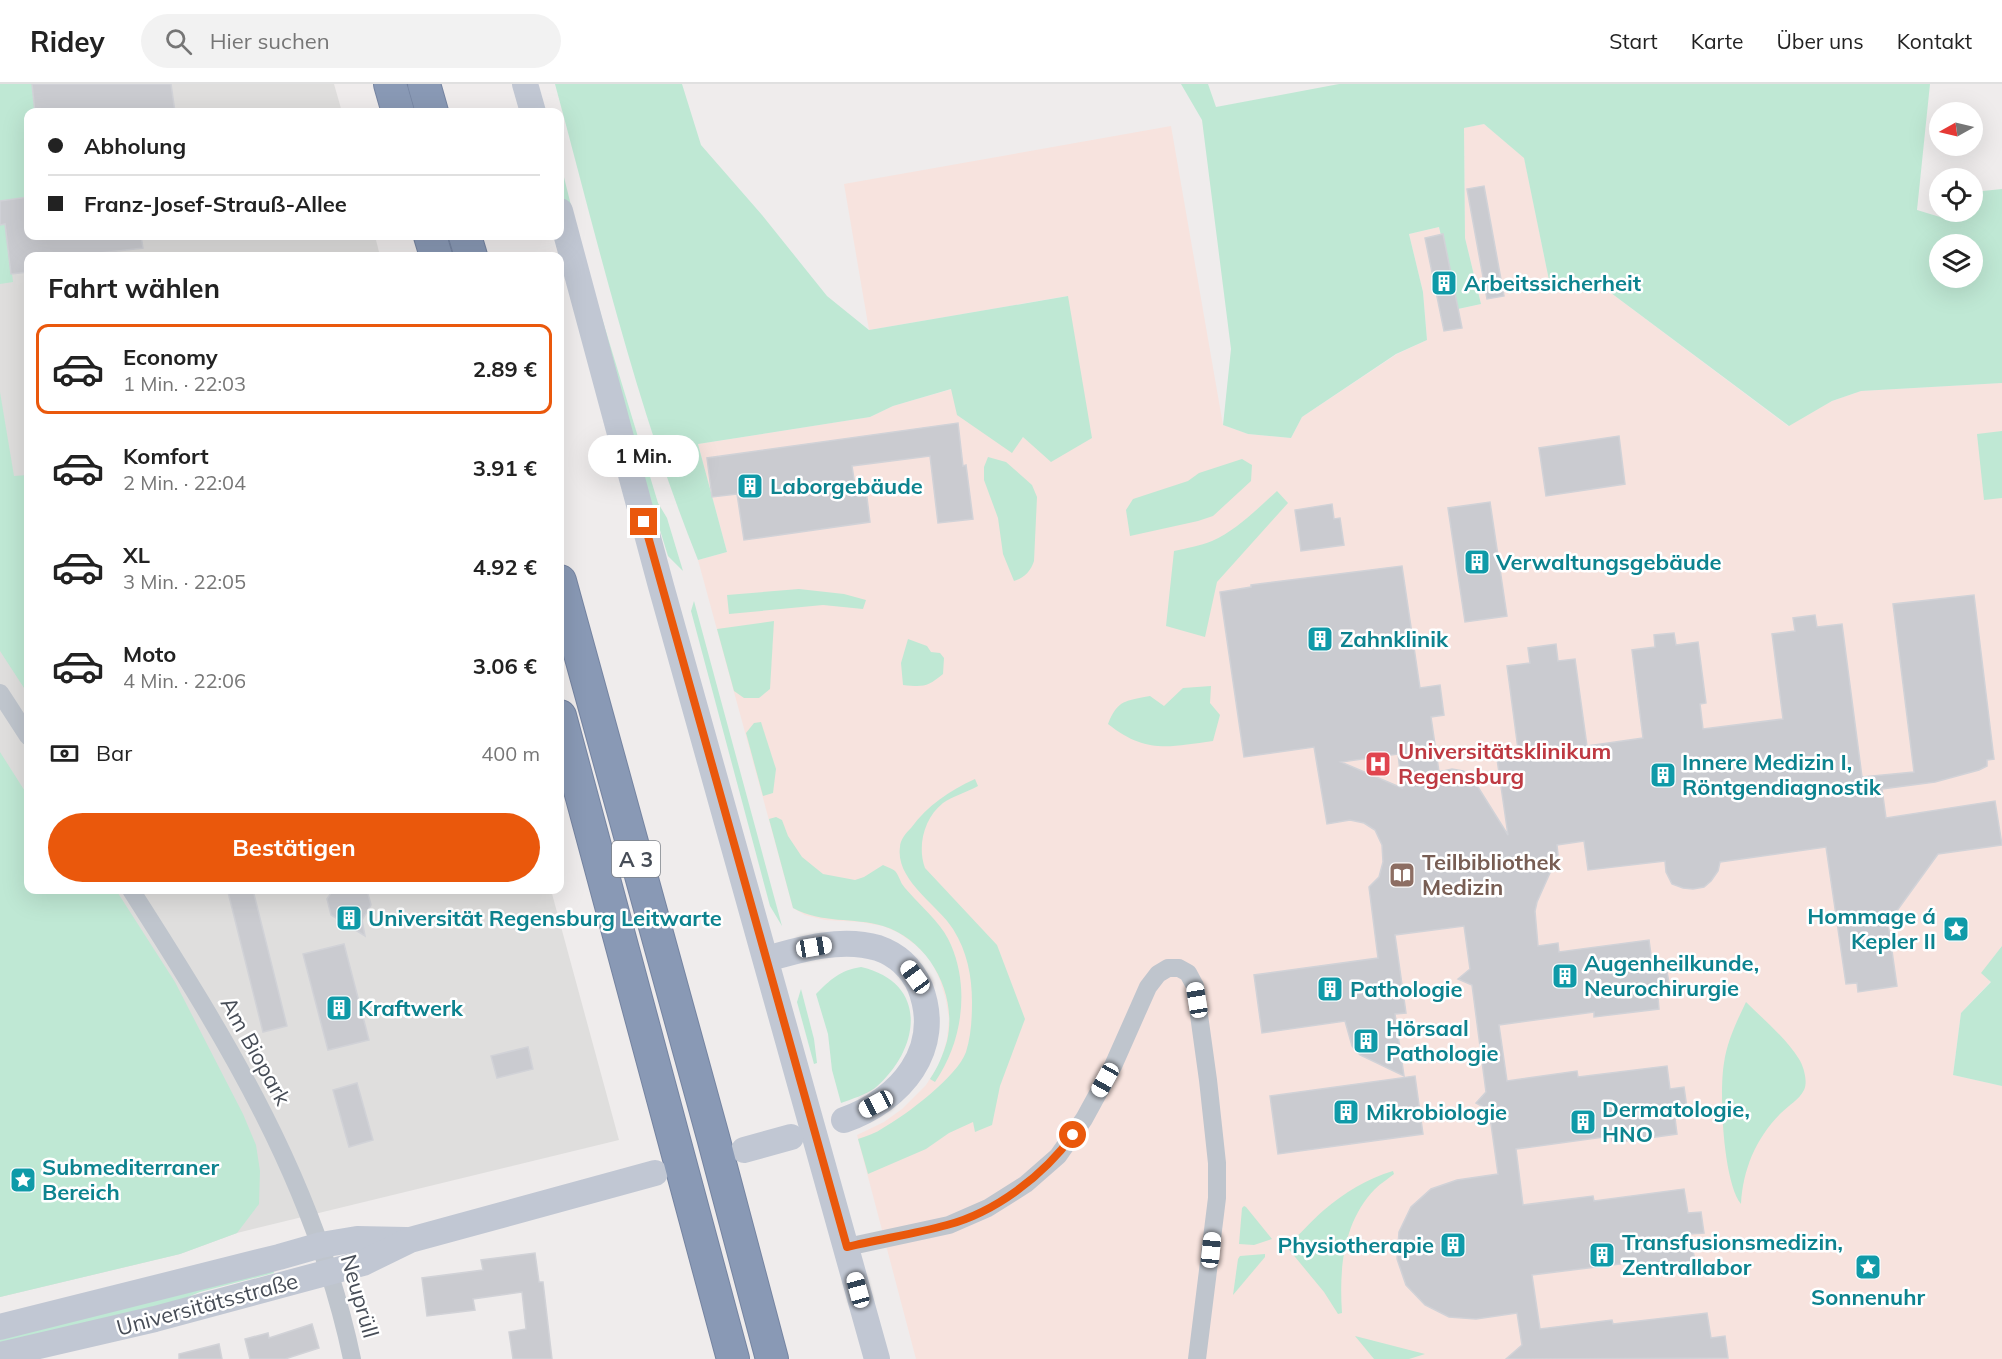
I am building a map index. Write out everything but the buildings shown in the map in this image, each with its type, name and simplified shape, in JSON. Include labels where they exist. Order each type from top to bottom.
[{"type":"highway","points":[[390,84],[397,108]]},
{"type":"highway","points":[[424,84],[431,108]]},
{"type":"highway","name":"A 3","points":[[564,596],[772,1359]]},
{"type":"highway","name":"A 3","points":[[564,731],[733,1359]]},
{"type":"street","points":[[525,84],[532,108]]},
{"type":"street","points":[[564,226],[636,496],[877,1359]]},
{"type":"street","points":[[0,693],[24,730]]},
{"type":"street","name":"Am Biopark","points":[[134,894],[195,990],[261,1105],[297,1181],[321,1245]]},
{"type":"street","points":[[766,959],[837,944],[863,945],[879,948],[893,955],[907,965],[915,977],[927,1009],[927,1030],[921,1056],[909,1076],[894,1090],[876,1104],[844,1120]]},
{"type":"street","points":[[847,1247],[949,1225],[988,1208],[1026,1184],[1058,1156],[1084,1119],[1113,1066],[1148,987],[1158,974],[1168,968],[1179,968],[1188,973],[1195,987],[1217,1163],[1216,1208],[1197,1359]]},
{"type":"street","points":[[744,1150],[791,1137]]},
{"type":"street","name":"Universitätsstraße","points":[[0,1355],[165,1317],[363,1263],[410,1240],[655,1173]]},
{"type":"street","name":"Universitätsstraße","points":[[0,1327],[321,1245],[357,1239],[410,1240]]},
{"type":"street","name":"Neuprüll","points":[[321,1245],[352,1359]]},
{"type":"shaded area","points":[[0,84],[334,84],[341,108],[24,108],[24,240],[376,240],[379,252],[24,252],[24,894],[552,894],[619,1140],[237,1233],[180,1254],[0,1297]]},
{"type":"shaded area","name":"Universitätsklinikum Regensburg","points":[[1484,124],[1524,157],[1550,285],[1603,287],[1788,426],[1832,401],[1861,391],[2002,383],[2002,946],[1982,973],[1991,981],[1961,1013],[1953,1075],[2002,1086],[2002,1359],[916,1359],[857,1135],[884,1122],[902,1109],[926,1085],[940,1063],[947,1039],[949,1019],[946,1000],[930,959],[899,933],[883,926],[825,920],[805,915],[793,908],[698,560],[727,552],[698,444],[870,417],[893,406],[952,389],[1012,452],[1023,437],[1067,296],[869,330],[844,184],[1171,126],[1223,425],[1248,434],[1291,438],[1302,417],[1397,354],[1427,340],[1423,292],[1409,234],[1439,227],[1458,309],[1481,304],[1465,238],[1464,128]]},
{"type":"green space","points":[[0,84],[171,84],[174,108],[24,108],[24,240],[142,240],[143,248],[110,252],[24,252],[24,272],[12,274],[13,282],[0,284]]},
{"type":"green space","points":[[555,84],[682,84],[701,145],[762,215],[827,296],[869,330],[1068,296],[1092,438],[1051,462],[1023,437],[1012,453],[957,415],[951,389],[893,406],[870,417],[698,444],[727,552],[698,560],[637,384],[564,118],[564,108],[561,108]]},
{"type":"green space","points":[[1181,84],[1208,84],[1216,107],[1339,84],[1930,84],[1917,210],[1929,214],[1929,222],[1983,222],[1983,191],[2002,189],[2002,383],[1861,391],[1832,401],[1789,426],[1603,287],[1550,285],[1524,158],[1484,124],[1464,128],[1465,238],[1481,304],[1458,309],[1439,227],[1409,234],[1423,292],[1427,340],[1396,354],[1302,417],[1291,438],[1248,434],[1223,425],[1231,349],[1202,120]]},
{"type":"green space","points":[[564,177],[585,262],[658,503],[667,518],[683,571],[668,556],[613,378],[564,202]]},
{"type":"green space","points":[[0,392],[14,476],[24,475],[24,688],[0,651]]},
{"type":"green space","points":[[2002,431],[2002,498],[1984,500],[1977,434]]},
{"type":"green space","points":[[988,457],[1006,462],[1032,485],[1037,497],[1034,561],[1027,574],[1014,581],[1003,554],[998,518],[984,480],[984,467]]},
{"type":"green space","points":[[1242,459],[1252,465],[1251,481],[1213,516],[1130,536],[1126,510],[1133,499],[1188,481],[1199,473]]},
{"type":"green space","points":[[1277,491],[1288,503],[1217,582],[1205,637],[1166,626],[1174,551],[1212,541],[1230,531]]},
{"type":"green space","points":[[799,589],[844,594],[866,600],[863,609],[823,605],[729,614],[727,595]]},
{"type":"green space","points":[[694,601],[782,926],[770,906],[691,611]]},
{"type":"green space","points":[[774,621],[770,689],[759,698],[744,698],[734,691],[717,629]]},
{"type":"green space","points":[[908,639],[927,646],[931,652],[940,653],[944,658],[943,674],[925,685],[903,685],[901,663]]},
{"type":"green space","points":[[1211,686],[1210,703],[1220,715],[1213,741],[1158,746],[1134,740],[1108,724],[1119,705],[1129,700],[1150,696],[1164,706],[1183,688]]},
{"type":"green space","points":[[761,722],[776,769],[773,793],[763,796],[746,733],[754,723]]},
{"type":"green space","points":[[0,752],[24,790],[24,894],[119,894],[175,982],[243,1114],[256,1145],[260,1171],[259,1204],[237,1233],[180,1254],[0,1297]]},
{"type":"green space","points":[[975,779],[978,786],[943,803],[931,816],[922,842],[923,860],[925,868],[997,945],[1025,1019],[1000,1086],[992,1125],[975,1132],[973,1122],[949,1133],[926,1149],[868,1174],[858,1139],[893,1122],[942,1084],[961,1062],[968,1046],[972,992],[965,955],[953,929],[919,891],[904,870],[900,859],[900,847],[905,834],[932,806],[956,788]]},
{"type":"green space","points":[[776,817],[782,820],[788,836],[802,857],[823,874],[855,880],[883,865],[894,870],[905,888],[935,920],[948,938],[957,962],[960,979],[960,1015],[952,1050],[935,1082],[930,1079],[944,1051],[949,1023],[944,988],[936,971],[914,943],[899,933],[872,923],[815,916],[793,908],[769,819]]},
{"type":"green space","points":[[2002,946],[2002,1086],[1953,1075],[1961,1013],[1991,982],[1981,973]]},
{"type":"green space","points":[[861,967],[883,975],[899,987],[908,1002],[911,1019],[909,1037],[902,1055],[890,1073],[875,1088],[841,1103],[832,1070],[828,1034],[816,994],[836,976]]},
{"type":"green space","points":[[801,989],[814,1039],[817,1063],[814,1064],[797,1002]]},
{"type":"green space","points":[[1746,1002],[1794,1051],[1805,1074],[1806,1083],[1799,1097],[1764,1133],[1752,1155],[1742,1191],[1741,1204],[1735,1193],[1726,1157],[1722,1094],[1727,1047]]},
{"type":"green space","points":[[1393,1171],[1394,1174],[1377,1187],[1364,1202],[1350,1231],[1345,1247],[1341,1280],[1342,1313],[1338,1314],[1324,1292],[1286,1246],[1319,1214],[1340,1198],[1365,1182]]},
{"type":"green space","points":[[1244,1206],[1272,1239],[1254,1245],[1239,1244]]},
{"type":"green space","points":[[1265,1254],[1265,1257],[1233,1295],[1240,1256]]},
{"type":"green space","points":[[272,1268],[274,1273],[200,1292],[157,1310],[0,1347],[0,1335]]},
{"type":"green space","points":[[1355,1336],[1425,1354],[1409,1359],[1374,1359]]},
{"type":"place","name":"Arbeitssicherheit","points":[[1444,283]]},
{"type":"place","name":"Laborgebäude","points":[[750,486]]},
{"type":"place","name":"Verwaltungsgebäude","points":[[1477,562]]},
{"type":"place","name":"Zahnklinik","points":[[1320,639]]},
{"type":"place","name":"Universitätsklinikum Regensburg","points":[[1378,764]]},
{"type":"place","name":"Innere Medizin I, Röntgendiagnostik","points":[[1663,775]]},
{"type":"place","name":"Teilbibliothek Medizin","points":[[1402,875]]},
{"type":"place","name":"Universität Regensburg Leitwarte","points":[[349,918]]},
{"type":"place","name":"Hommage á Kepler II","points":[[1956,929]]},
{"type":"place","name":"Augenheilkunde, Neurochirurgie","points":[[1565,976]]},
{"type":"place","name":"Pathologie","points":[[1330,989]]},
{"type":"place","name":"Kraftwerk","points":[[339,1008]]},
{"type":"place","name":"Hörsaal Pathologie","points":[[1366,1041]]},
{"type":"place","name":"Mikrobiologie","points":[[1346,1112]]},
{"type":"place","name":"Dermatologie, HNO","points":[[1583,1122]]},
{"type":"place","name":"Submediterraner Bereich","points":[[23,1180]]},
{"type":"place","name":"Physiotherapie","points":[[1453,1245]]},
{"type":"place","name":"Transfusionsmedizin, Zentrallabor","points":[[1602,1255]]},
{"type":"place","name":"Sonnenuhr","points":[[1868,1267]]},
{"type":"route","points":[[644,522],[847,1247],[949,1225],[988,1208],[1026,1184],[1058,1156],[1073,1135]]}]
